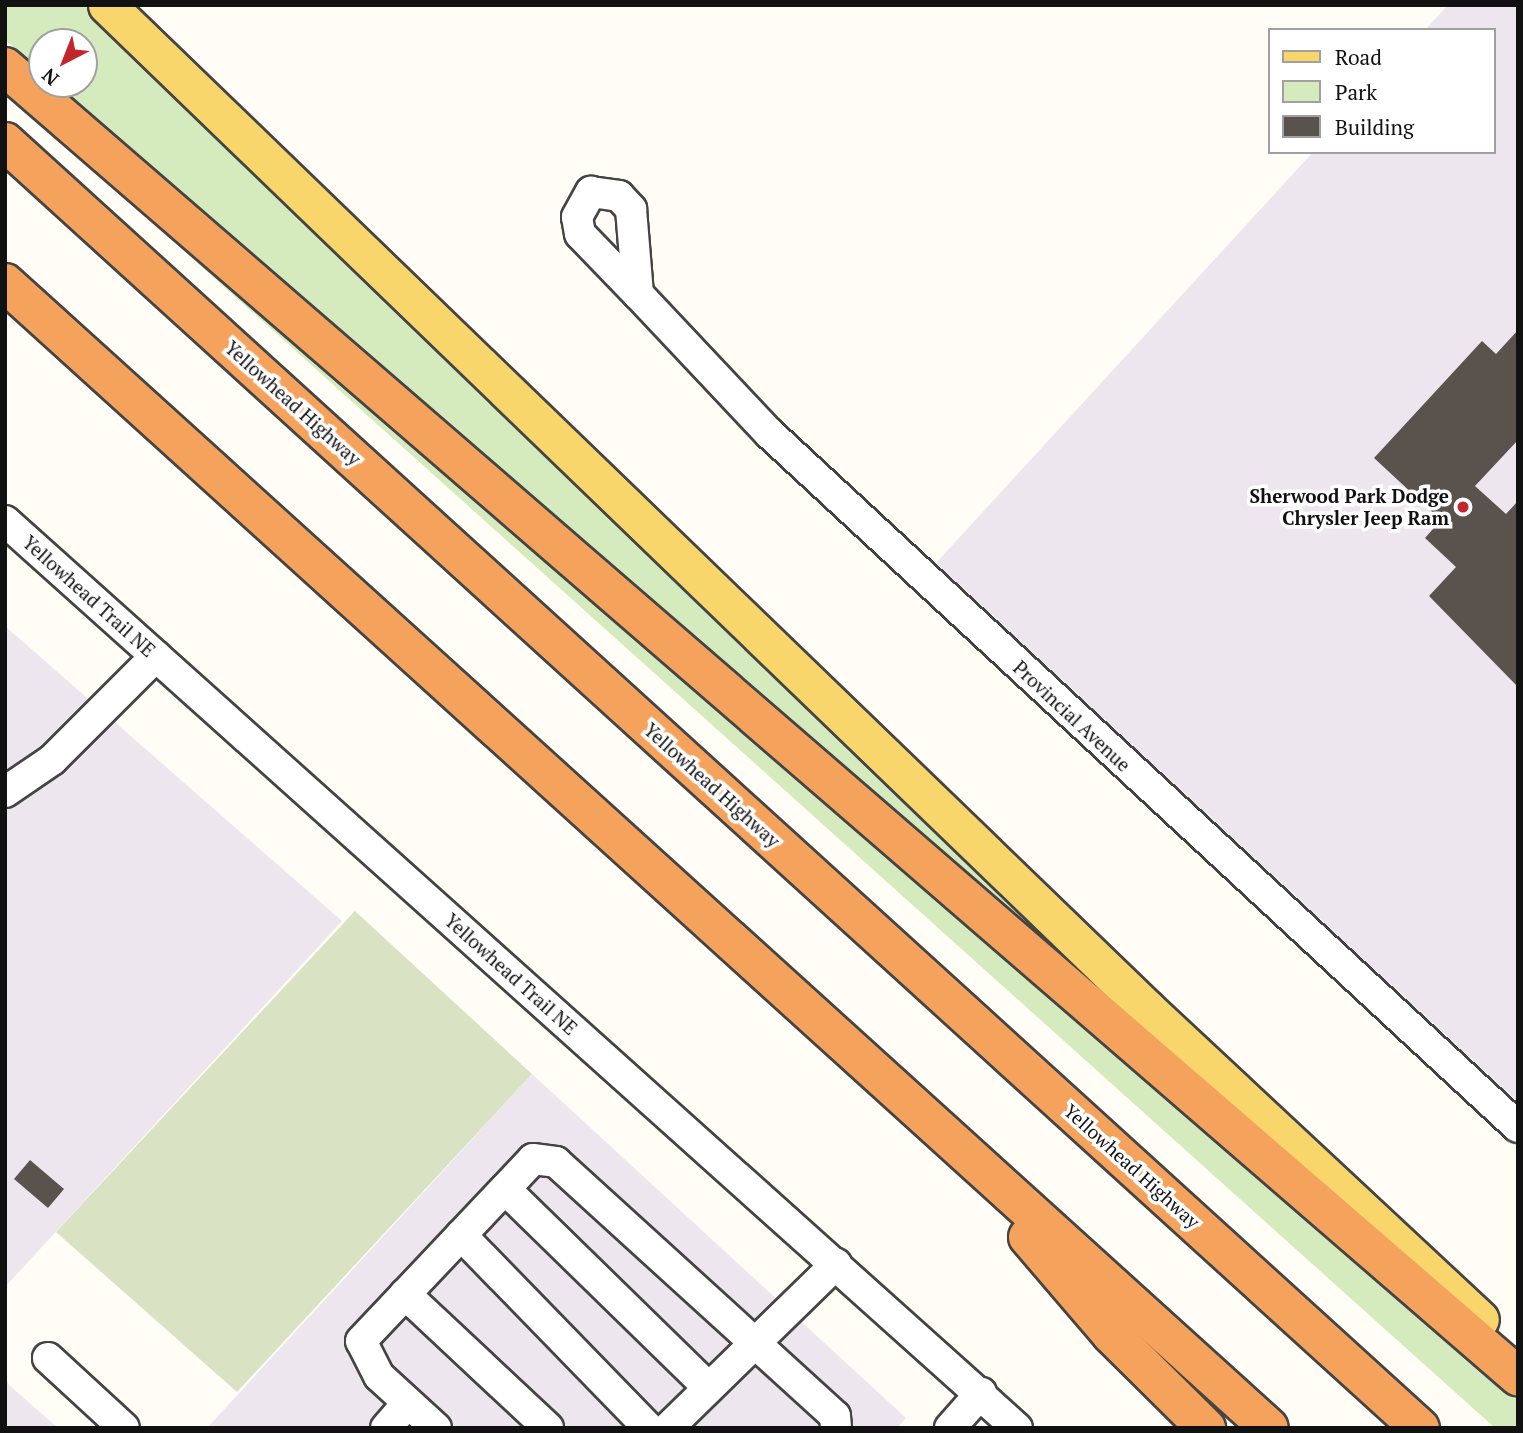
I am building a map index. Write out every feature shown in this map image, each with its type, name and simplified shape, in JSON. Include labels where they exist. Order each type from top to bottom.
[{"type":"highway","points":[[5,66],[1518,1376]]},
{"type":"highway","name":"Yellowhead Highway","points":[[5,142],[1420,1428]]},
{"type":"highway","points":[[5,283],[1269,1428]]},
{"type":"highway","points":[[5,301],[99,368]]},
{"type":"highway","points":[[935,1125],[1111,1334],[1206,1428]]},
{"type":"main road","points":[[107,5],[1147,1009],[1518,1353]]},
{"type":"street","name":"Provincial Avenue","points":[[638,294],[769,433],[1518,1127]]},
{"type":"street","name":"Yellowhead Trail NE","points":[[5,521],[1017,1428]]},
{"type":"street","points":[[5,792],[52,760],[156,656]]},
{"type":"street","points":[[436,1428],[379,1376],[360,1342],[533,1159],[556,1162],[835,1416],[836,1428]]},
{"type":"street","points":[[505,1189],[708,1386]]},
{"type":"street","points":[[461,1235],[649,1428]]},
{"type":"street","points":[[668,1428],[708,1386],[758,1344],[836,1264]]},
{"type":"street","points":[[405,1294],[548,1428]]},
{"type":"street","points":[[48,1358],[124,1428]]},
{"type":"street","points":[[950,1428],[981,1393]]},
{"type":"street","points":[[386,1428],[408,1403]]},
{"type":"shaded area","points":[[1448,5],[1518,5],[1518,1102],[936,563],[1311,154],[1495,154],[1495,28],[1427,28]]},
{"type":"shaded area","points":[[5,626],[342,921],[5,1287]]},
{"type":"shaded area","points":[[532,1074],[906,1418],[897,1428],[207,1428]]},
{"type":"shaded area","points":[[5,1376],[9,1385],[58,1428],[5,1428]]},
{"type":"green space","points":[[5,5],[88,5],[1140,1026],[72,98],[98,98],[98,28],[28,28],[28,59],[5,40]]},
{"type":"green space","points":[[117,183],[1518,1383],[1518,1428],[1495,1428],[113,187]]},
{"type":"green space","points":[[355,911],[532,1074],[237,1392],[56,1232]]},
{"type":"building","name":"Sherwood Park Dodge Chrysler Jeep Ram","points":[[1518,330],[1518,440],[1475,486],[1506,514],[1518,501],[1518,687],[1429,596],[1456,567],[1425,538],[1441,520],[1374,458],[1482,341],[1496,354]]},
{"type":"building","points":[[30,1160],[64,1189],[48,1208],[14,1179]]},
{"type":"place","name":"Sherwood Park Dodge Chrysler Jeep Ram","points":[[1463,507]]}]
